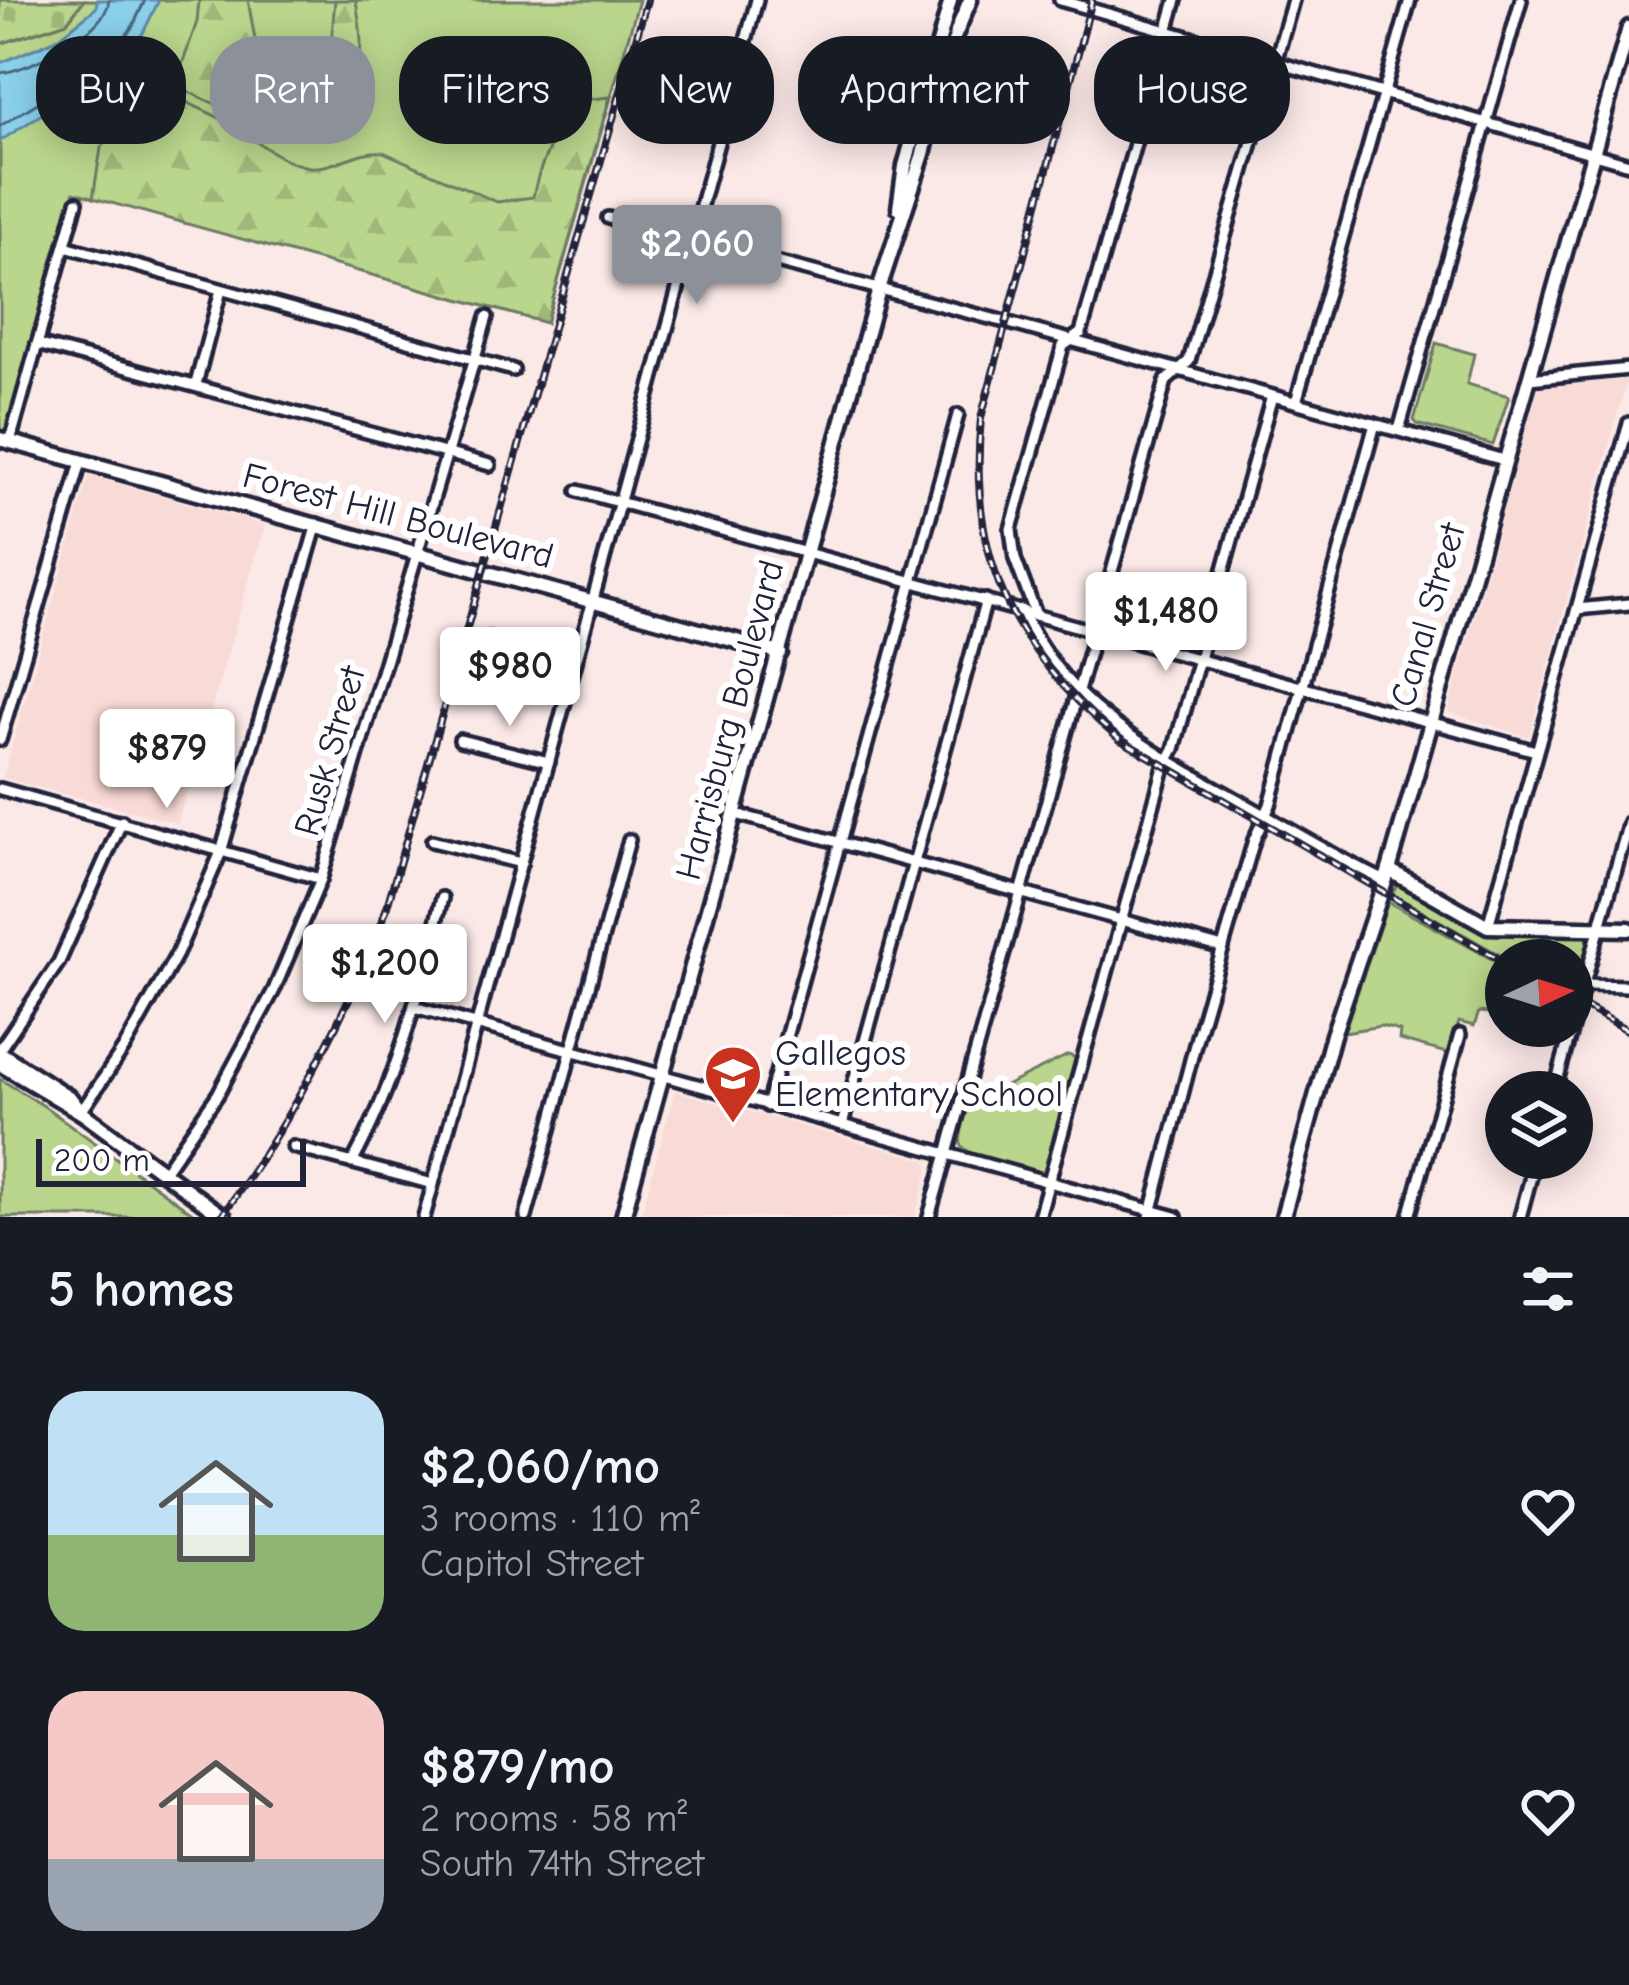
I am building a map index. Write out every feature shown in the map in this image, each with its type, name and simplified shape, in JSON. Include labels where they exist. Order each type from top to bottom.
[{"type":"street","points":[[424,1217],[758,0]]},
{"type":"street","name":"Harrisburg Boulevard","points":[[894,239],[905,166],[951,0]]},
{"type":"street","name":"Harrisburg Boulevard","points":[[623,1217],[879,289],[923,154],[953,40],[970,0]]},
{"type":"street","points":[[1060,0],[1183,36]]},
{"type":"street","points":[[1036,615],[1015,559],[1011,529],[1064,346],[1081,333],[1176,0]]},
{"type":"street","points":[[1282,36],[1293,0]]},
{"type":"street","points":[[1296,402],[1410,0]]},
{"type":"street","points":[[1399,430],[1521,0]]},
{"type":"street","name":"Canal Street","points":[[1283,1217],[1333,1035],[1387,875],[1629,28]]},
{"type":"street","points":[[1290,68],[1629,164]]},
{"type":"street","points":[[929,1217],[1166,381],[1189,361],[1251,144]]},
{"type":"street","points":[[5,440],[77,202]]},
{"type":"street","points":[[608,218],[1504,460]]},
{"type":"street","points":[[65,246],[513,370]]},
{"type":"street","points":[[196,384],[221,290]]},
{"type":"street","name":"Rusk Street","points":[[163,1173],[218,1094],[263,1011],[321,879],[487,317]]},
{"type":"street","points":[[37,344],[490,465]]},
{"type":"street","points":[[1529,379],[1629,369]]},
{"type":"street","points":[[1039,1217],[1119,921],[1200,660],[1272,396]]},
{"type":"street","points":[[766,1106],[958,415]]},
{"type":"street","points":[[1488,926],[1629,423]]},
{"type":"street","points":[[1151,1214],[1375,424]]},
{"type":"street","name":"Forest Hill Boulevard","points":[[5,440],[779,653]]},
{"type":"street","points":[[0,740],[80,462]]},
{"type":"street","points":[[1612,481],[1629,479]]},
{"type":"street","points":[[578,491],[1536,751]]},
{"type":"street","points":[[81,1112],[126,1045],[177,954],[221,852],[317,524]]},
{"type":"street","points":[[842,1125],[986,600]]},
{"type":"street","points":[[1577,609],[1629,604]]},
{"type":"street","points":[[1022,610],[1036,641],[1076,694],[1131,740],[1265,815],[1488,926],[1629,929]]},
{"type":"street","points":[[488,638],[575,662]]},
{"type":"street","points":[[460,740],[549,762]]},
{"type":"street","points":[[0,789],[321,879]]},
{"type":"street","points":[[736,814],[1223,948]]},
{"type":"street","points":[[81,1112],[70,1098],[0,1051],[59,962],[122,821]]},
{"type":"street","points":[[1593,949],[1629,822]]},
{"type":"street","points":[[526,1217],[629,840]]},
{"type":"street","points":[[432,841],[521,863]]},
{"type":"street","points":[[352,1163],[377,1117],[414,1007],[442,898]]},
{"type":"street","points":[[1593,985],[1629,986]]},
{"type":"street","points":[[414,1007],[662,1078],[947,1151],[1151,1214],[1176,1217]]},
{"type":"street","points":[[1409,1217],[1460,1035]]},
{"type":"street","points":[[0,1064],[81,1112],[224,1217]]},
{"type":"street","points":[[293,1147],[433,1184]]},
{"type":"street","points":[[1520,1217],[1530,1179]]},
{"type":"shaded area","points":[[1627,379],[1529,737],[1448,712],[1538,388]]},
{"type":"shaded area","points":[[89,476],[265,525],[178,823],[3,778]]},
{"type":"shaded area","name":"Gallegos Elementary School","points":[[675,1091],[925,1160],[929,1168],[915,1217],[640,1217]]},
{"type":"green space","points":[[0,0],[84,0],[67,22],[0,44]]},
{"type":"green space","points":[[84,0],[639,0],[629,36],[616,36],[616,80],[546,323],[74,192],[11,425],[0,433],[0,44],[67,22]]},
{"type":"green space","points":[[199,0],[248,0],[254,36],[210,36],[210,102],[186,91],[186,53]]},
{"type":"green space","points":[[335,0],[356,0],[360,36],[332,36]]},
{"type":"green space","points":[[610,97],[546,323],[93,198],[104,144],[186,144],[186,102],[210,114],[210,144],[261,144],[310,167],[383,152],[497,202],[533,197],[552,144],[592,144],[592,99]]},
{"type":"green space","points":[[1436,343],[1474,354],[1467,384],[1509,396],[1493,445],[1416,424]]},
{"type":"green space","points":[[1400,881],[1476,923],[1586,934],[1587,939],[1485,939],[1485,946],[1392,894]]},
{"type":"green space","points":[[1388,902],[1485,955],[1485,1013],[1479,1012],[1474,1026],[1459,1022],[1450,1054],[1399,1040],[1400,1031],[1381,1026],[1344,1032]]},
{"type":"green space","points":[[1068,1055],[1077,1058],[1044,1175],[965,1149],[960,1141],[967,1105]]},
{"type":"green space","points":[[0,1079],[44,1106],[198,1217],[0,1217]]},
{"type":"water","points":[[97,0],[159,0],[141,36],[61,36],[96,8]]},
{"type":"water","points":[[36,48],[36,118],[0,141],[0,63]]},
{"type":"tram line","points":[[948,36],[958,0]]},
{"type":"railway","points":[[221,1217],[314,1069],[386,910],[647,0]]},
{"type":"railway","points":[[1092,0],[981,418],[982,515],[1005,598],[1051,671],[1119,739],[1485,951]]},
{"type":"railway","points":[[1593,1011],[1629,1031]]},
{"type":"place","name":"Gallegos Elementary School","points":[[733,1125]]}]
